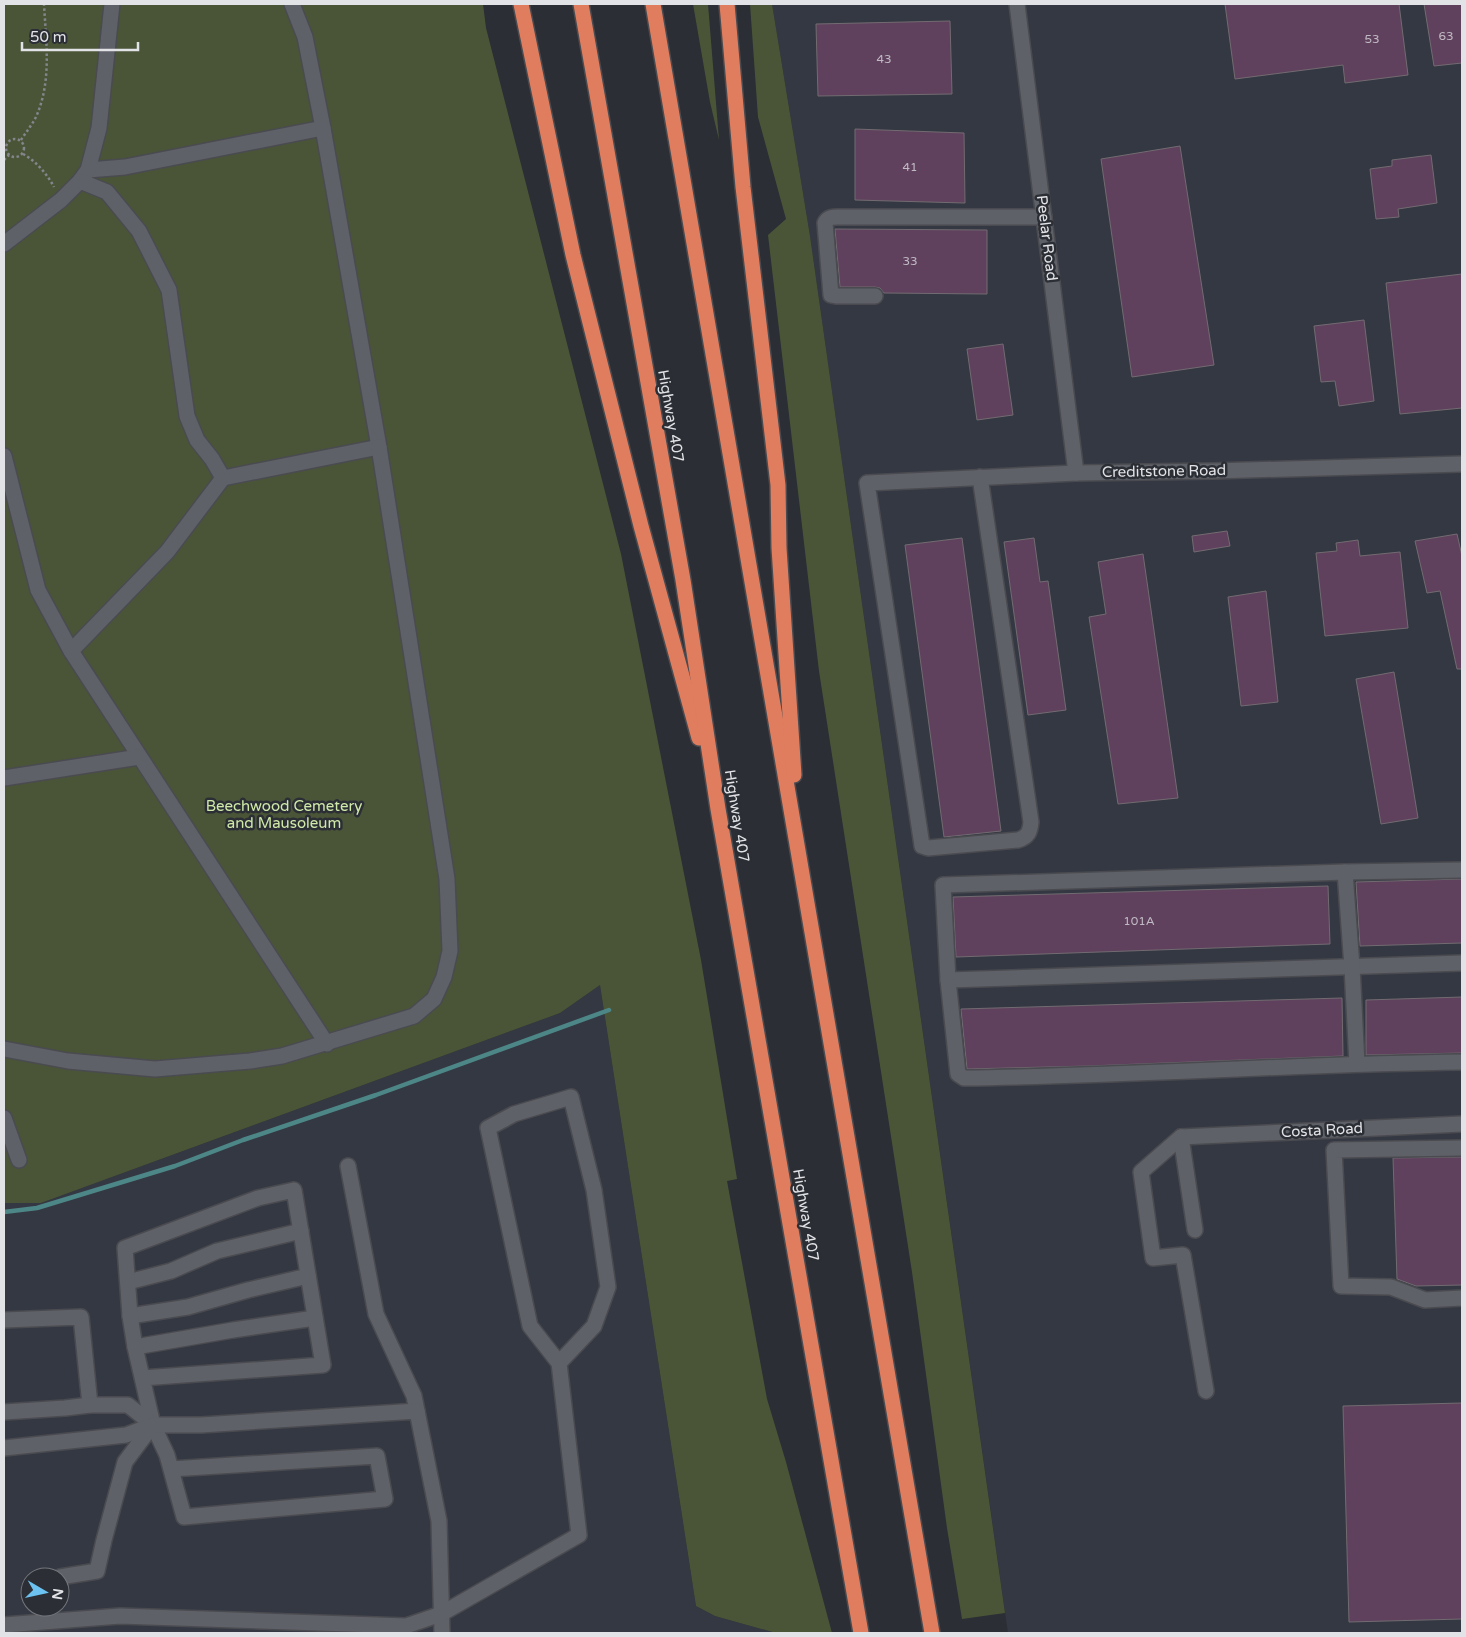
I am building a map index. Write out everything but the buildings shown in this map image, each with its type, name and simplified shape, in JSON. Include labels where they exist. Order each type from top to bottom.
[{"type":"highway","points":[[521,4],[573,255],[641,526],[718,809]]},
{"type":"highway","name":"Highway 407","points":[[581,4],[683,580],[718,809],[861,1633]]},
{"type":"highway","points":[[653,4],[932,1633]]},
{"type":"highway","points":[[727,4],[743,187],[778,485],[779,548],[800,857]]},
{"type":"street","points":[[4,244],[61,200],[84,175],[99,128],[112,4]]},
{"type":"street","points":[[4,1049],[68,1061],[155,1069],[250,1061],[282,1056],[327,1044],[414,1016],[434,998],[444,978],[450,951],[447,879],[379,447],[323,128],[305,37],[292,4]]},
{"type":"street","name":"Peelar Road","points":[[1017,4],[1076,473]]},
{"type":"street","points":[[84,175],[323,128]]},
{"type":"street","points":[[84,175],[107,192],[139,231],[169,290],[187,416],[197,440],[212,459],[223,478]]},
{"type":"street","points":[[875,296],[831,295],[826,219],[841,217],[1044,217]]},
{"type":"street","points":[[71,651],[167,552],[223,478],[379,447]]},
{"type":"street","points":[[4,456],[38,590],[71,651],[327,1044]]},
{"type":"street","name":"Creditstone Road","points":[[980,477],[1031,822],[1028,834],[1025,838],[1018,840],[928,848],[922,846],[867,483],[980,477],[1076,473],[1462,464]]},
{"type":"street","points":[[4,778],[139,757]]},
{"type":"street","points":[[1462,870],[943,885],[948,980],[958,1074],[964,1078],[1462,1062]]},
{"type":"street","points":[[1345,872],[1357,1064]]},
{"type":"street","points":[[948,980],[1462,964]]},
{"type":"street","points":[[4,1625],[120,1616],[406,1626],[441,1614],[579,1535],[558,1363],[530,1326],[488,1128],[514,1114],[571,1097],[594,1190],[608,1286],[594,1326],[558,1363]]},
{"type":"street","points":[[4,1118],[19,1160]]},
{"type":"street","name":"Costa Road","points":[[1181,1137],[1462,1124]]},
{"type":"street","points":[[1181,1137],[1196,1230]]},
{"type":"street","points":[[1181,1137],[1141,1172],[1153,1258],[1184,1255],[1206,1391]]},
{"type":"street","points":[[1462,1148],[1334,1150],[1341,1286],[1391,1287],[1425,1300],[1462,1298]]},
{"type":"street","points":[[348,1166],[376,1314],[414,1396],[439,1521],[442,1633]]},
{"type":"street","points":[[142,1378],[323,1365],[294,1190],[258,1198],[125,1248],[130,1316],[135,1347],[142,1378],[153,1425],[168,1455],[171,1468],[184,1517],[385,1499],[377,1456],[171,1468]]},
{"type":"street","points":[[128,1282],[171,1271],[217,1252],[301,1230]]},
{"type":"street","points":[[130,1316],[188,1307],[308,1276]]},
{"type":"street","points":[[4,1320],[81,1316],[90,1405]]},
{"type":"street","points":[[135,1347],[315,1318]]},
{"type":"street","points":[[4,1412],[90,1405],[128,1405],[153,1425]]},
{"type":"street","points":[[4,1448],[126,1436],[153,1425],[201,1425],[417,1411]]},
{"type":"street","points":[[70,1575],[97,1571],[125,1462],[153,1425]]},
{"type":"path","points":[[21,140],[36,117],[44,90],[47,63],[44,4]]},
{"type":"path","points":[[23,154],[25,145],[21,140],[15,138],[5,143],[9,155],[15,157],[23,154],[40,167],[52,182],[61,200]]},
{"type":"path","points":[[4,160],[9,155]]},
{"type":"shaded area","points":[[772,4],[1462,4],[1462,1633],[1008,1633],[810,236]]},
{"type":"shaded area","points":[[600,985],[696,1606],[715,1616],[776,1633],[4,1633],[4,1203],[41,1203],[560,1013]]},
{"type":"green space","name":"Beechwood Cemetery and Mausoleum","points":[[4,4],[483,4],[486,28],[621,554],[701,960],[737,1179],[727,1181],[767,1399],[832,1633],[776,1633],[715,1616],[696,1606],[600,985],[560,1013],[41,1203],[4,1203]]},
{"type":"green space","points":[[693,4],[708,4],[719,140],[710,102]]},
{"type":"green space","points":[[750,4],[772,4],[810,236],[1005,1613],[962,1619],[947,1528],[912,1272],[819,671],[768,235],[786,219],[758,117]]},
{"type":"waterway","points":[[4,1212],[37,1208],[175,1166],[609,1010]]}]
